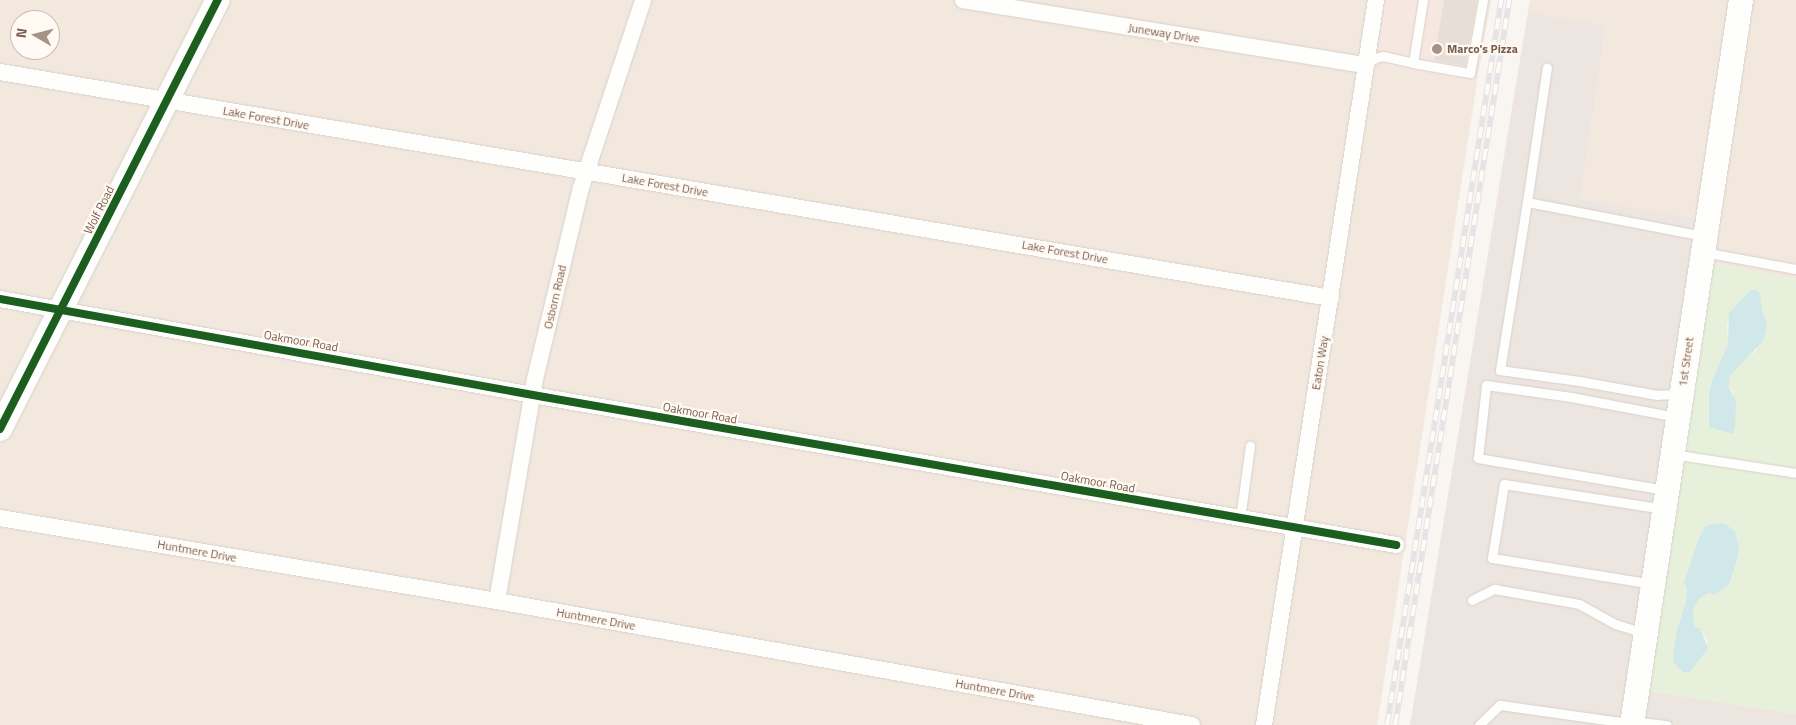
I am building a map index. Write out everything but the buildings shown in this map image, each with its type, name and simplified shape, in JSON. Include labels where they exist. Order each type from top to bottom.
[{"type":"street","name":"Wolf Road","points":[[0,429],[218,0]]},
{"type":"street","name":"Osborn Road","points":[[497,601],[533,394],[585,171],[643,0]]},
{"type":"street","name":"Juneway Drive","points":[[962,0],[1365,65]]},
{"type":"street","name":"Eaton Way","points":[[1264,725],[1376,0]]},
{"type":"street","name":"1st Street","points":[[1633,723],[1703,244],[1741,0]]},
{"type":"street","name":"Lake Forest Drive","points":[[0,72],[1331,298]]},
{"type":"street","name":"Oakmoor Road","points":[[0,299],[1396,545]]},
{"type":"street","name":"Huntmere Drive","points":[[0,518],[497,601],[1192,725]]},
{"type":"lane","points":[[1413,63],[1423,0]]},
{"type":"lane","points":[[1365,65],[1375,58],[1383,56],[1470,73],[1482,0]]},
{"type":"lane","points":[[1547,67],[1500,370],[1580,381],[1657,395],[1681,394]]},
{"type":"lane","points":[[1527,202],[1703,244],[1796,269]]},
{"type":"lane","points":[[1665,500],[1478,458],[1486,385],[1571,397],[1678,418]]},
{"type":"lane","points":[[1240,519],[1250,446]]},
{"type":"lane","points":[[1672,454],[1796,473]]},
{"type":"lane","points":[[1653,584],[1492,558],[1504,484],[1665,500]]},
{"type":"lane","points":[[1472,600],[1494,589],[1579,604],[1615,624],[1646,633]]},
{"type":"lane","points":[[1479,725],[1500,705],[1587,721],[1667,725]]},
{"type":"shaded area","points":[[0,0],[1386,0],[1380,49],[1385,65],[1477,82],[1377,725],[0,725]]},
{"type":"shaded area","points":[[1386,0],[1491,0],[1477,82],[1385,65],[1380,49]]},
{"type":"shaded area","points":[[1530,0],[1796,0],[1796,279],[1707,262],[1714,221],[1580,199],[1606,25],[1528,12]]},
{"type":"shaded area","points":[[1528,12],[1606,25],[1580,199],[1715,221],[1643,690],[1796,714],[1796,725],[1410,725]]},
{"type":"green space","points":[[1707,262],[1796,279],[1796,714],[1643,690]],"holes":[[[1760,293],[1763,313],[1767,321],[1756,351],[1739,364],[1730,376],[1728,382],[1733,394],[1728,432],[1723,430],[1723,356],[1728,344],[1727,324]],[[1734,531],[1739,549],[1729,585],[1714,595],[1709,593],[1700,598],[1693,608],[1694,624],[1696,628],[1700,628],[1708,643],[1673,654],[1677,630],[1686,601],[1687,589]]]},
{"type":"water","points":[[1751,290],[1756,290],[1760,293],[1763,313],[1767,321],[1766,331],[1763,341],[1730,376],[1729,387],[1736,403],[1733,434],[1709,427],[1709,393],[1713,378],[1728,344],[1729,313]]},
{"type":"water","points":[[1711,524],[1725,524],[1735,531],[1739,549],[1737,561],[1729,585],[1714,595],[1709,593],[1700,598],[1693,608],[1694,624],[1696,628],[1700,628],[1708,648],[1689,672],[1683,672],[1674,663],[1673,654],[1677,630],[1686,601],[1687,589],[1684,583],[1699,538],[1705,527]]},
{"type":"railway","points":[[1387,725],[1501,0]]},
{"type":"railway","points":[[1395,725],[1509,0]]},
{"type":"cycle path","points":[[0,429],[218,0]]},
{"type":"cycle path","points":[[0,299],[544,397],[1396,545]]},
{"type":"place","name":"Marco's Pizza","points":[[1437,49]]}]
